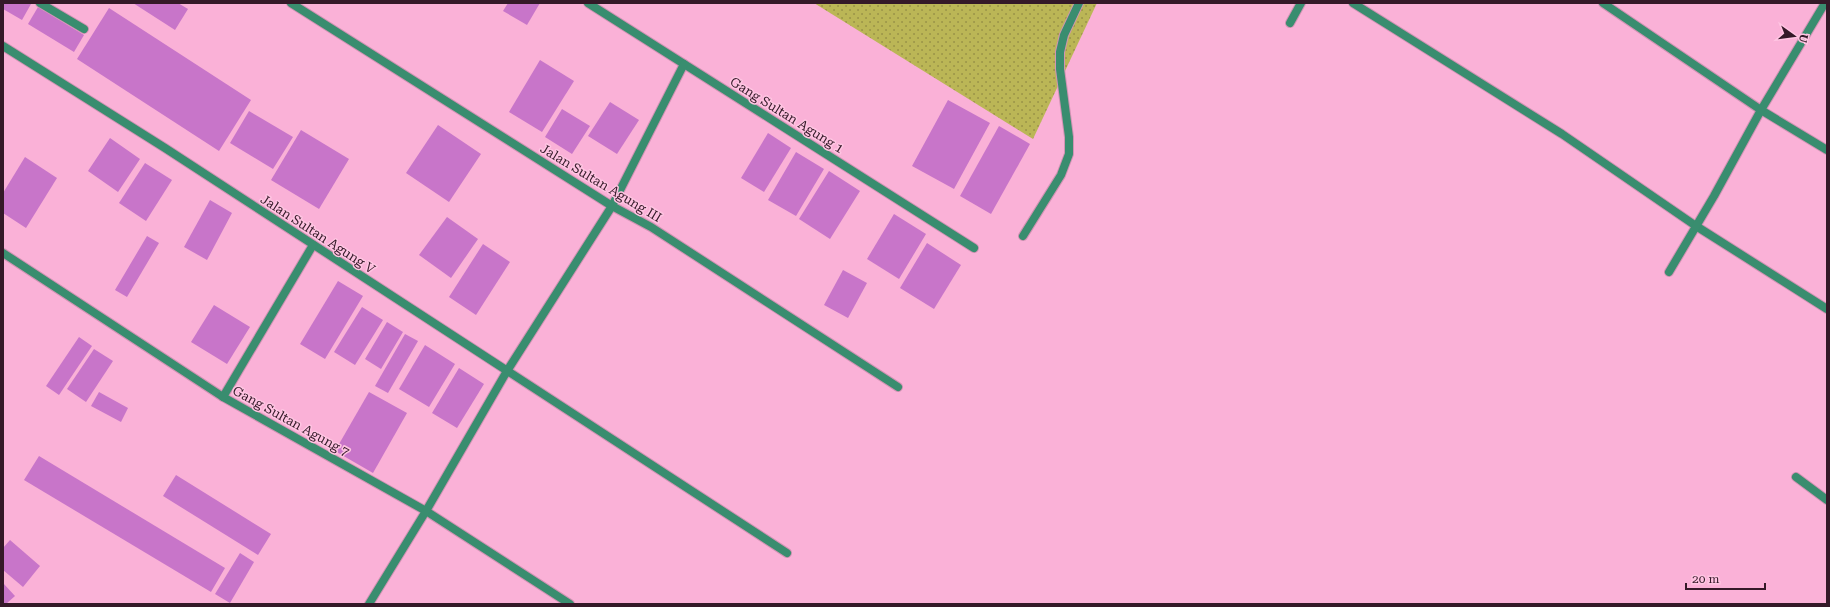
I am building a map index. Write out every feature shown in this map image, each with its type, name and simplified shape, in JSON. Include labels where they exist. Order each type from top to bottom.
[{"type":"street","points":[[40,3],[84,29]]},
{"type":"street","name":"Jalan Sultan Agung III","points":[[291,3],[612,206],[650,226],[898,387]]},
{"type":"street","name":"Gang Sultan Agung 1","points":[[588,3],[974,248]]},
{"type":"street","points":[[1023,236],[1061,175],[1069,154],[1069,137],[1060,70],[1060,52],[1064,35],[1079,3]]},
{"type":"street","points":[[1290,23],[1301,3]]},
{"type":"street","points":[[1353,3],[1562,134],[1696,226],[1827,309]]},
{"type":"street","points":[[1603,3],[1761,110],[1827,150]]},
{"type":"street","points":[[1670,272],[1761,110],[1825,3]]},
{"type":"street","name":"Jalan Sultan Agung V","points":[[3,46],[158,144],[786,554]]},
{"type":"street","points":[[369,604],[507,371],[612,206],[684,64]]},
{"type":"street","points":[[223,397],[313,245]]},
{"type":"street","name":"Gang Sultan Agung 7","points":[[3,253],[223,397],[426,510],[570,604]]},
{"type":"street","points":[[1796,477],[1827,500]]},
{"type":"shaded area","points":[[814,3],[1097,3],[1033,139]]},
{"type":"building","points":[[3,3],[31,4],[22,20],[3,9]]},
{"type":"building","points":[[133,3],[178,3],[188,9],[175,30]]},
{"type":"building","points":[[508,3],[540,3],[527,25],[503,11]]},
{"type":"building","points":[[38,7],[84,35],[74,52],[28,24]]},
{"type":"building","points":[[109,8],[251,100],[219,151],[77,59]]},
{"type":"building","points":[[540,60],[574,81],[542,132],[509,112]]},
{"type":"building","points":[[948,100],[990,123],[954,189],[912,166]]},
{"type":"building","points":[[610,102],[639,120],[617,154],[588,136]]},
{"type":"building","points":[[562,109],[590,126],[572,154],[545,137]]},
{"type":"building","points":[[249,111],[293,137],[273,169],[230,143]]},
{"type":"building","points":[[438,125],[481,154],[449,202],[406,173]]},
{"type":"building","points":[[999,126],[1030,144],[991,214],[960,196]]},
{"type":"building","points":[[301,130],[349,159],[319,209],[271,180]]},
{"type":"building","points":[[768,133],[791,148],[764,192],[741,178]]},
{"type":"building","points":[[110,138],[140,159],[118,192],[88,171]]},
{"type":"building","points":[[796,152],[824,169],[796,216],[768,200]]},
{"type":"building","points":[[25,157],[57,178],[26,228],[3,213],[3,193]]},
{"type":"building","points":[[145,163],[172,180],[146,221],[119,203]]},
{"type":"building","points":[[829,171],[860,191],[830,239],[799,219]]},
{"type":"building","points":[[210,200],[232,213],[207,260],[184,247]]},
{"type":"building","points":[[894,214],[926,234],[899,279],[867,259]]},
{"type":"building","points":[[447,217],[478,239],[451,278],[419,255]]},
{"type":"building","points":[[147,236],[159,243],[127,297],[115,290]]},
{"type":"building","points":[[927,243],[961,265],[934,309],[900,288]]},
{"type":"building","points":[[483,244],[510,262],[476,315],[449,297]]},
{"type":"building","points":[[843,270],[867,283],[848,318],[824,305]]},
{"type":"building","points":[[338,281],[363,296],[325,359],[300,344]]},
{"type":"building","points":[[214,305],[250,327],[227,364],[191,342]]},
{"type":"building","points":[[362,307],[383,320],[355,365],[334,352]]},
{"type":"building","points":[[387,322],[403,332],[381,369],[365,359]]},
{"type":"building","points":[[405,334],[418,341],[388,393],[375,386]]},
{"type":"building","points":[[79,337],[92,346],[59,395],[46,386]]},
{"type":"building","points":[[425,345],[455,364],[429,407],[399,389]]},
{"type":"building","points":[[94,349],[113,361],[86,402],[67,389]]},
{"type":"building","points":[[459,368],[484,384],[457,428],[432,413]]},
{"type":"building","points":[[99,392],[128,408],[121,422],[91,406]]},
{"type":"building","points":[[369,392],[407,413],[373,473],[335,451]]},
{"type":"building","points":[[39,456],[225,568],[211,592],[24,480]]},
{"type":"building","points":[[176,475],[271,534],[258,555],[163,496]]},
{"type":"building","points":[[10,540],[40,566],[23,587],[3,570],[3,548]]},
{"type":"building","points":[[240,553],[254,562],[230,603],[215,594]]},
{"type":"building","points":[[3,583],[15,596],[6,604],[3,604]]}]
